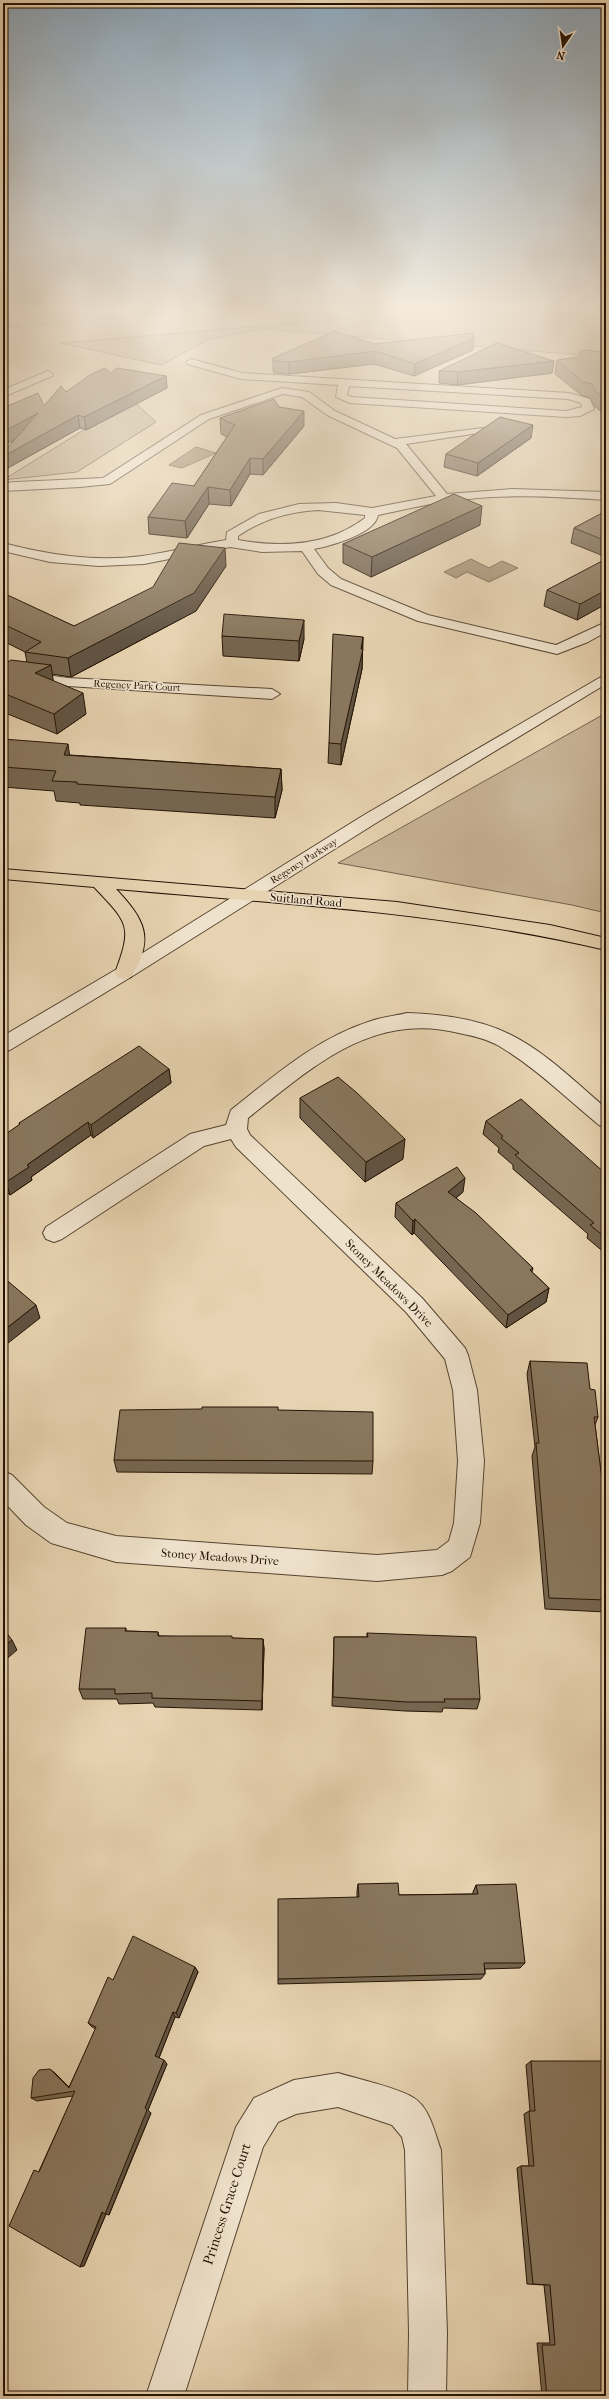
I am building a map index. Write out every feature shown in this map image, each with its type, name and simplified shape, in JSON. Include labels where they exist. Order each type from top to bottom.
[{"type":"main road","name":"Suitland Road","points":[[3,874],[397,908],[550,931],[606,944]]},
{"type":"main road","points":[[99,882],[121,905],[131,920],[137,936],[124,973]]},
{"type":"street","points":[[3,487],[40,483],[91,484],[106,481],[201,419]]},
{"type":"street","points":[[344,419],[401,446],[445,498]]},
{"type":"street","points":[[395,442],[479,430]]},
{"type":"street","points":[[232,543],[232,535],[243,526],[275,513],[316,507],[337,506],[372,512],[445,498],[480,494],[523,492],[606,496]]},
{"type":"street","points":[[3,547],[54,559],[103,562],[146,559],[232,543],[277,550],[332,540],[362,527],[371,520],[372,512]]},
{"type":"street","points":[[305,546],[323,571],[336,582],[423,618],[557,650],[583,639],[606,626]]},
{"type":"street","name":"Regency Park Court","points":[[3,673],[68,682],[272,694]]},
{"type":"street","name":"Regency Parkway","points":[[3,1045],[124,973],[248,895],[558,705],[606,678]]},
{"type":"street","points":[[54,1233],[197,1140],[236,1130],[238,1115],[334,1044],[396,1020],[423,1018],[459,1024],[506,1041],[545,1069],[606,1120]]},
{"type":"street","name":"Stoney Meadows Drive","points":[[3,1483],[35,1516],[60,1534],[116,1549],[377,1568],[442,1562],[461,1548],[467,1523],[472,1461],[465,1390],[456,1355],[414,1305],[243,1141],[236,1130]]},
{"type":"street","name":"Princess Grace Court","points":[[166,2396],[248,2139],[266,2110],[294,2097],[338,2090],[403,2111],[416,2128],[423,2150],[428,2333],[427,2396]]},
{"type":"shaded area","points":[[101,419],[153,419],[156,422],[77,472],[3,480]]},
{"type":"shaded area","points":[[196,447],[216,453],[182,468],[169,465]]},
{"type":"shaded area","points":[[471,559],[489,568],[502,561],[518,568],[489,582],[467,572],[456,578],[444,572]]},
{"type":"shaded area","points":[[606,713],[606,913],[572,905],[338,863]]},
{"type":"building","points":[[3,419],[27,419],[3,432]]},
{"type":"building","points":[[33,419],[71,419],[4,456],[3,453]]},
{"type":"building","points":[[222,419],[297,419],[263,459],[250,458],[230,490],[208,487],[185,521],[148,517],[172,483],[194,486],[235,425]]},
{"type":"building","points":[[497,419],[508,419],[533,425],[478,463],[446,454]]},
{"type":"building","points":[[454,494],[482,506],[372,557],[343,544]]},
{"type":"building","points":[[606,511],[606,541],[574,528]]},
{"type":"building","points":[[179,543],[225,548],[194,593],[68,658],[25,652],[41,642],[3,624],[3,593],[74,626],[153,587]]},
{"type":"building","points":[[606,559],[606,590],[580,604],[547,590]]},
{"type":"building","points":[[224,614],[304,620],[299,641],[222,636]]},
{"type":"building","points":[[333,634],[363,637],[361,649],[363,649],[341,744],[329,743]]},
{"type":"building","points":[[11,660],[51,665],[35,673],[83,693],[54,714],[3,693],[3,665]]},
{"type":"building","points":[[3,739],[68,744],[64,755],[281,769],[275,797],[77,784],[77,782],[52,781],[56,771],[3,767]]},
{"type":"building","points":[[139,1046],[169,1069],[91,1125],[88,1122],[27,1165],[29,1167],[6,1182],[3,1179],[3,1136],[20,1124],[19,1123]]},
{"type":"building","points":[[338,1077],[356,1092],[405,1139],[366,1162],[300,1098]]},
{"type":"building","points":[[521,1099],[606,1174],[606,1238],[590,1225],[594,1223],[515,1155],[519,1153],[501,1138],[503,1136],[486,1121]]},
{"type":"building","points":[[457,1167],[465,1178],[448,1192],[476,1213],[533,1268],[530,1270],[549,1288],[508,1315],[415,1219],[413,1221],[396,1203]]},
{"type":"building","points":[[3,1277],[36,1305],[3,1331]]},
{"type":"building","points":[[530,1361],[587,1363],[590,1389],[595,1390],[598,1417],[594,1417],[606,1511],[606,1600],[549,1598],[536,1443],[539,1443]]},
{"type":"building","points":[[202,1407],[278,1407],[278,1410],[373,1412],[373,1461],[114,1460],[120,1410],[202,1409]]},
{"type":"building","points":[[3,1628],[12,1640],[3,1647]]},
{"type":"building","points":[[86,1628],[126,1628],[125,1631],[158,1632],[158,1636],[232,1636],[232,1638],[263,1639],[262,1701],[152,1698],[152,1693],[115,1694],[115,1689],[79,1689]]},
{"type":"building","points":[[367,1633],[476,1637],[480,1699],[444,1699],[445,1702],[407,1702],[333,1697],[334,1637],[368,1637]]},
{"type":"building","points":[[398,1883],[399,1895],[478,1894],[476,1885],[516,1884],[525,1963],[484,1963],[485,1974],[278,1979],[278,1899],[359,1897],[358,1884]]},
{"type":"building","points":[[133,1936],[195,1967],[176,2013],[173,2012],[155,2056],[164,2060],[145,2108],[147,2110],[105,2214],[102,2212],[80,2267],[9,2226],[34,2170],[39,2172],[75,2091],[31,2098],[33,2078],[39,2070],[50,2069],[69,2088],[96,2027],[88,2023],[108,1977],[113,1980]]},
{"type":"building","points":[[531,2061],[604,2061],[606,2078],[606,2169],[603,2169],[606,2192],[606,2396],[547,2396],[542,2345],[555,2345],[550,2285],[533,2284],[521,2166],[534,2166],[529,2111],[535,2111]]}]
